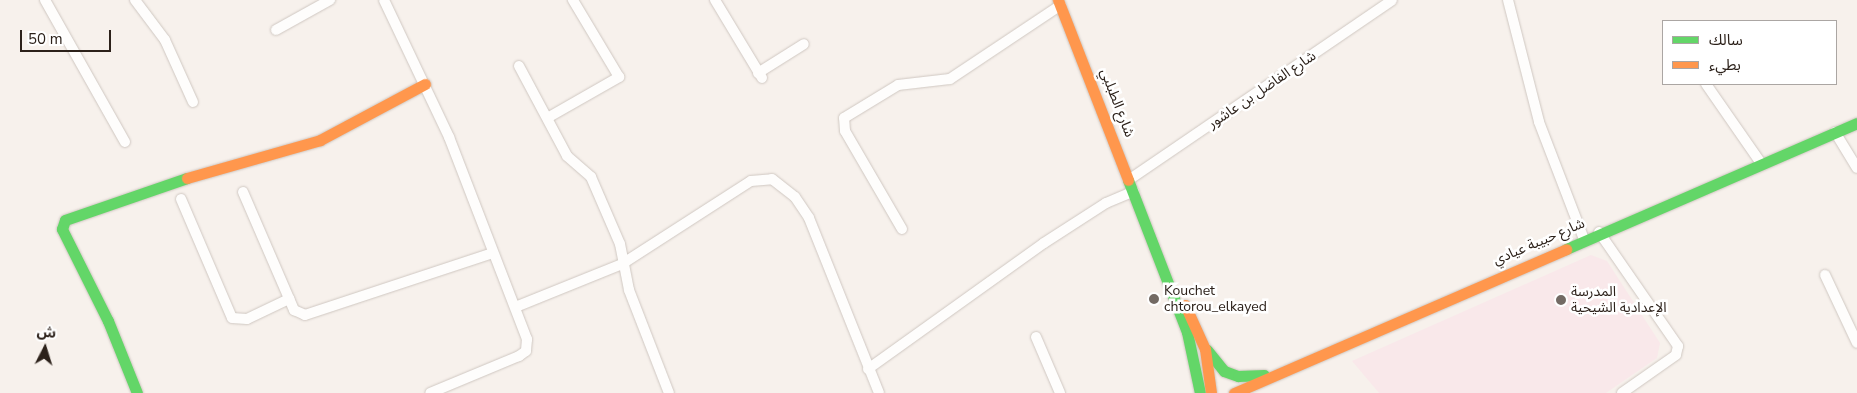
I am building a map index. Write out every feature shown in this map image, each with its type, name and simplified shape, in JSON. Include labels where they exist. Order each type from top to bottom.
[{"type":"street","points":[[45,0],[125,142]]},
{"type":"street","points":[[135,0],[165,40],[193,102]]},
{"type":"street","points":[[276,30],[330,0]]},
{"type":"street","points":[[384,0],[425,84],[492,253],[518,306],[526,351],[430,393]]},
{"type":"street","points":[[549,117],[619,77],[573,0]]},
{"type":"street","points":[[715,0],[760,76],[804,44]]},
{"type":"street","name":"شارع الفاضل بن عاشور","points":[[1130,179],[1392,0]]},
{"type":"street","points":[[1508,0],[1539,122],[1584,239]]},
{"type":"street","points":[[902,229],[845,131],[844,118],[898,85],[950,79],[1060,3]]},
{"type":"street","name":"شارع الطبلبي","points":[[1060,3],[1144,218],[1202,342],[1211,393]]},
{"type":"street","points":[[519,66],[549,117],[567,156],[592,177],[620,244],[622,264],[669,393]]},
{"type":"street","points":[[137,393],[108,321],[62,229],[65,220],[132,194],[320,140],[425,84]]},
{"type":"street","points":[[1707,85],[1761,164]]},
{"type":"street","name":"شارع حبيبة عيادي","points":[[1234,393],[1277,372],[1599,232],[1857,123]]},
{"type":"street","points":[[1835,132],[1857,168]]},
{"type":"street","points":[[518,306],[622,264],[751,181],[772,179],[795,197],[808,218],[879,393]]},
{"type":"street","points":[[868,369],[1044,243],[1106,203],[1134,191]]},
{"type":"street","points":[[243,192],[294,310],[316,314],[492,253]]},
{"type":"street","points":[[181,199],[232,318],[247,319],[289,299]]},
{"type":"street","name":"شارع الطبلبي","points":[[1144,218],[1155,259],[1193,351],[1200,393]]},
{"type":"street","points":[[1599,232],[1678,346],[1676,355],[1622,393]]},
{"type":"street","points":[[1824,275],[1857,343]]},
{"type":"street","points":[[1036,337],[1060,393]]},
{"type":"street","points":[[1202,342],[1224,371],[1250,376],[1277,372]]},
{"type":"shaded area","name":"المدرسة الإعدادية الشيحية","points":[[1591,255],[1607,261],[1660,343],[1657,358],[1606,393],[1379,393],[1352,361]]},
{"type":"traffic: fast","points":[[1566,249],[1857,123]]},
{"type":"traffic: fast","points":[[137,393],[108,321],[62,229],[65,220],[187,178]]},
{"type":"traffic: fast","points":[[1128,180],[1187,332],[1200,393]]},
{"type":"traffic: fast","points":[[1207,350],[1224,371],[1238,376],[1264,375]]},
{"type":"traffic: slow","points":[[1058,0],[1128,180]]},
{"type":"traffic: slow","points":[[187,178],[320,140],[425,84]]},
{"type":"traffic: slow","points":[[1234,393],[1566,249]]},
{"type":"traffic: slow","points":[[1185,305],[1205,349],[1211,393]]},
{"type":"place","name":"Kouchet chtorou_elkayed","points":[[1154,299]]},
{"type":"place","name":"المدرسة الإعدادية الشيحية","points":[[1561,300]]}]
